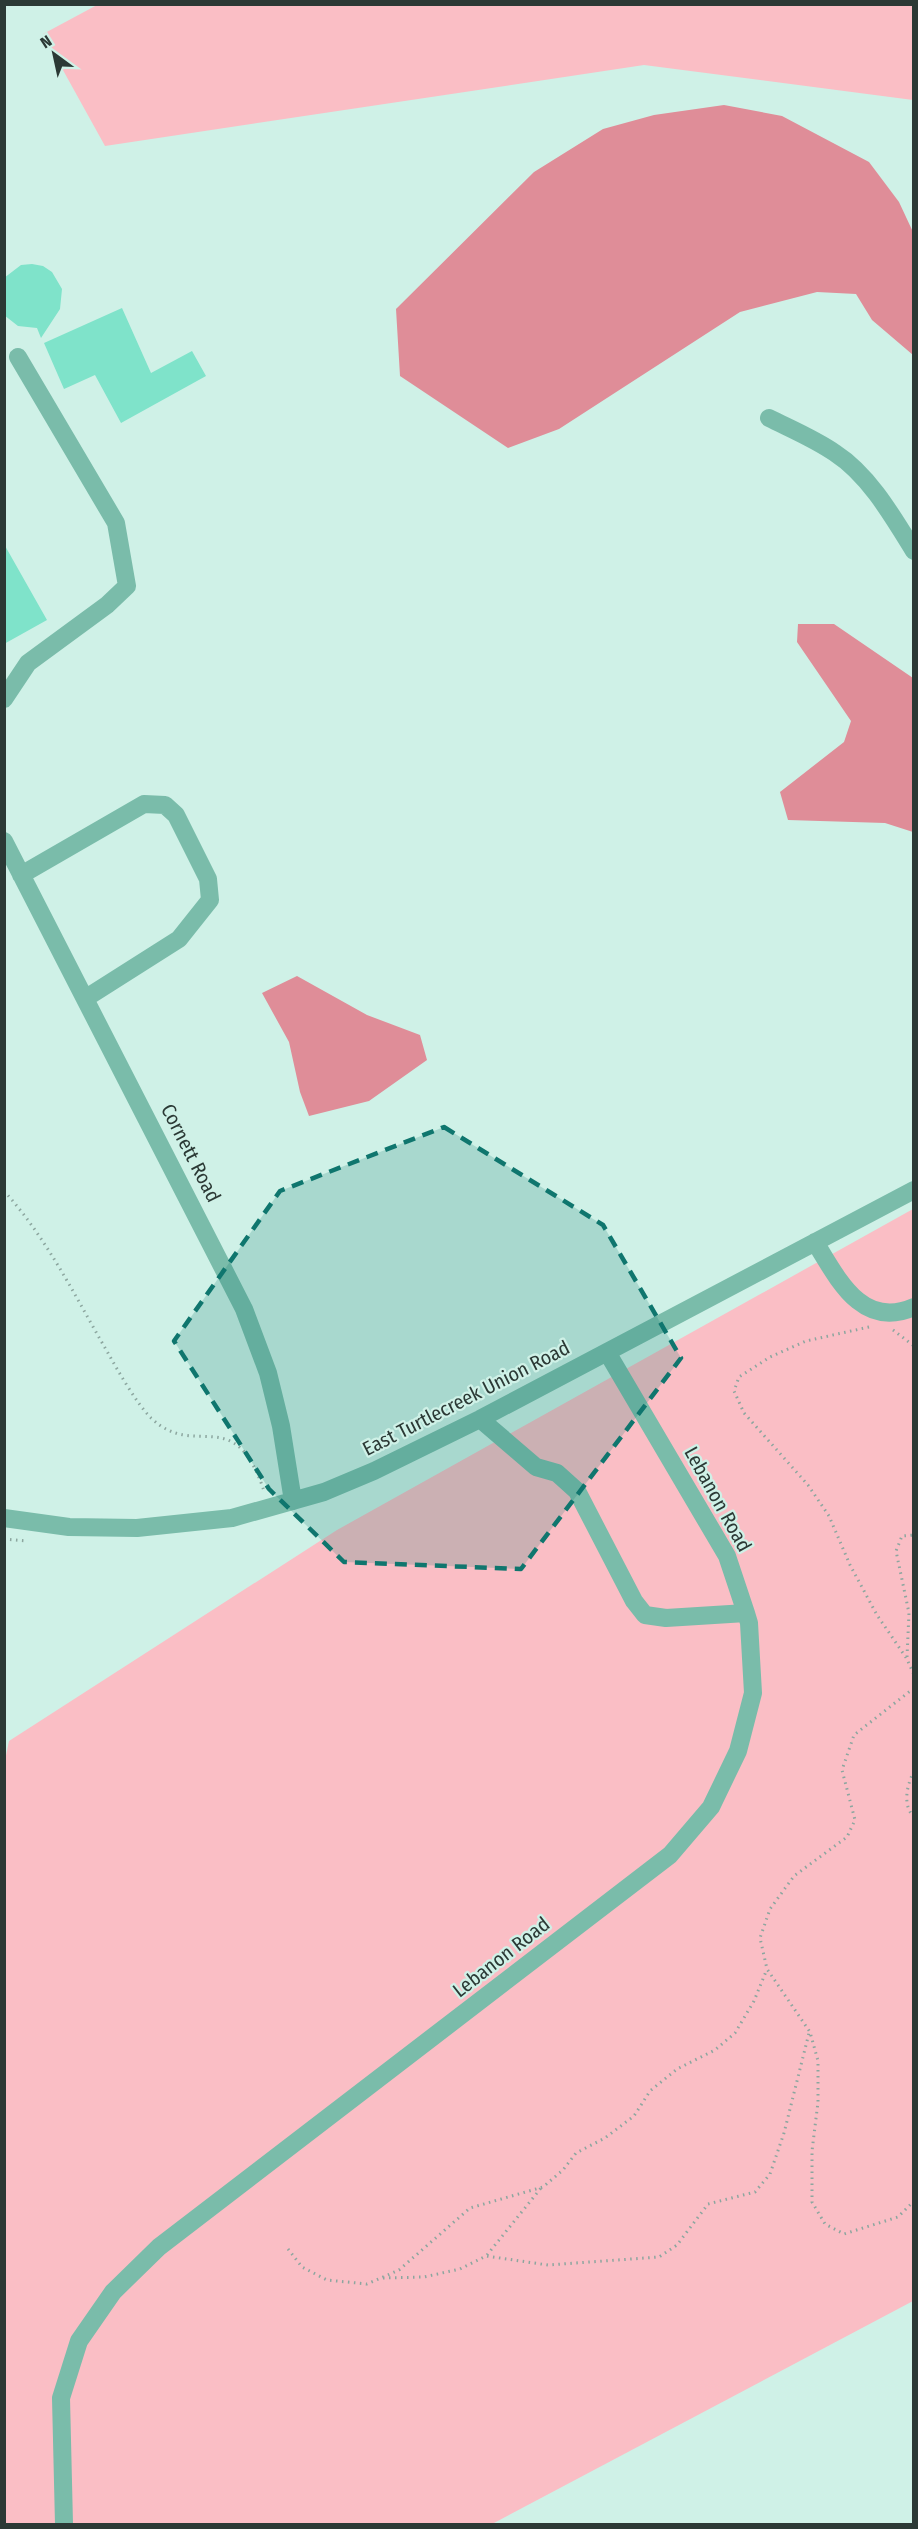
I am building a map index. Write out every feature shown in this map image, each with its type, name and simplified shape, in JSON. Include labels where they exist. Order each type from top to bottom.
[{"type":"street","points":[[4,699],[28,663],[107,605],[127,586],[116,523],[18,357]]},
{"type":"street","points":[[769,418],[836,453],[860,474],[914,551]]},
{"type":"street","points":[[21,875],[144,804],[165,805],[176,815],[208,879],[210,900],[179,939],[86,998]]},
{"type":"street","name":"Cornett Road","points":[[4,841],[244,1309],[268,1373],[281,1425],[293,1502]]},
{"type":"street","name":"East Turtlecreek Union Road","points":[[4,1518],[69,1527],[137,1528],[205,1522],[293,1502],[324,1492],[374,1471],[480,1419],[914,1190]]},
{"type":"street","points":[[815,1242],[844,1286],[855,1299],[869,1309],[884,1313],[901,1313],[914,1307]]},
{"type":"street","name":"Lebanon Road","points":[[64,2524],[61,2398],[79,2342],[113,2292],[159,2247],[670,1855],[711,1807],[738,1751],[753,1693],[749,1623],[727,1556],[607,1352]]},
{"type":"street","points":[[480,1419],[536,1467],[558,1473],[577,1491],[634,1601],[645,1615],[666,1618],[746,1614]]},
{"type":"path","points":[[4,1191],[35,1230],[115,1366],[150,1417],[178,1434],[214,1436],[238,1444],[247,1454],[269,1508]]},
{"type":"path","points":[[875,1325],[806,1341],[770,1357],[739,1377],[734,1391],[744,1413],[808,1485],[829,1516],[850,1565],[877,1615],[907,1659],[914,1675]]},
{"type":"path","points":[[907,1659],[909,1613],[896,1551],[902,1536],[914,1535]]},
{"type":"path","points":[[4,1539],[31,1541]]},
{"type":"path","points":[[914,1688],[854,1735],[842,1770],[855,1820],[848,1838],[794,1876],[770,1910],[760,1938],[767,1968],[810,2032],[818,2061],[818,2102],[812,2151],[812,2202],[820,2216],[825,2224],[844,2234],[898,2217],[914,2201]]},
{"type":"path","points":[[914,1771],[906,1795],[910,1814],[914,1817]]},
{"type":"path","points":[[380,2278],[424,2277],[460,2270],[486,2256],[543,2187],[563,2170],[576,2153],[605,2138],[634,2116],[650,2091],[677,2069],[715,2050],[735,2033],[754,2001],[767,1968]]},
{"type":"path","points":[[486,2256],[548,2265],[659,2257],[677,2245],[708,2204],[755,2192],[770,2174],[784,2133],[810,2032]]},
{"type":"path","points":[[288,2249],[302,2267],[327,2280],[367,2284],[399,2270],[470,2208],[543,2187]]},
{"type":"highlighted area","points":[[444,1127],[603,1225],[681,1358],[521,1569],[344,1562],[269,1489],[174,1341],[280,1191]]},
{"type":"shaded area","points":[[97,5],[913,5],[913,100],[644,65],[105,146],[43,34]]},
{"type":"shaded area","points":[[724,105],[782,116],[869,162],[899,202],[913,232],[913,355],[872,320],[856,294],[817,292],[740,312],[559,429],[508,448],[400,376],[396,309],[534,172],[603,129],[654,115]]},
{"type":"shaded area","points":[[798,624],[834,624],[913,678],[913,832],[885,823],[788,820],[780,792],[844,742],[851,721],[797,642]]},
{"type":"shaded area","points":[[297,976],[367,1015],[420,1035],[427,1060],[369,1101],[309,1116],[300,1092],[289,1042],[262,993]]},
{"type":"shaded area","points":[[913,1209],[913,2301],[492,2524],[5,2524],[4,1765],[9,1741],[337,1530]]},
{"type":"building","points":[[21,265],[43,266],[52,272],[62,289],[60,309],[41,338],[37,328],[18,326],[4,315],[4,278]]},
{"type":"building","points":[[122,308],[151,373],[192,351],[206,376],[121,423],[95,375],[64,389],[44,343]]},
{"type":"building","points":[[4,544],[47,620],[4,644]]}]
